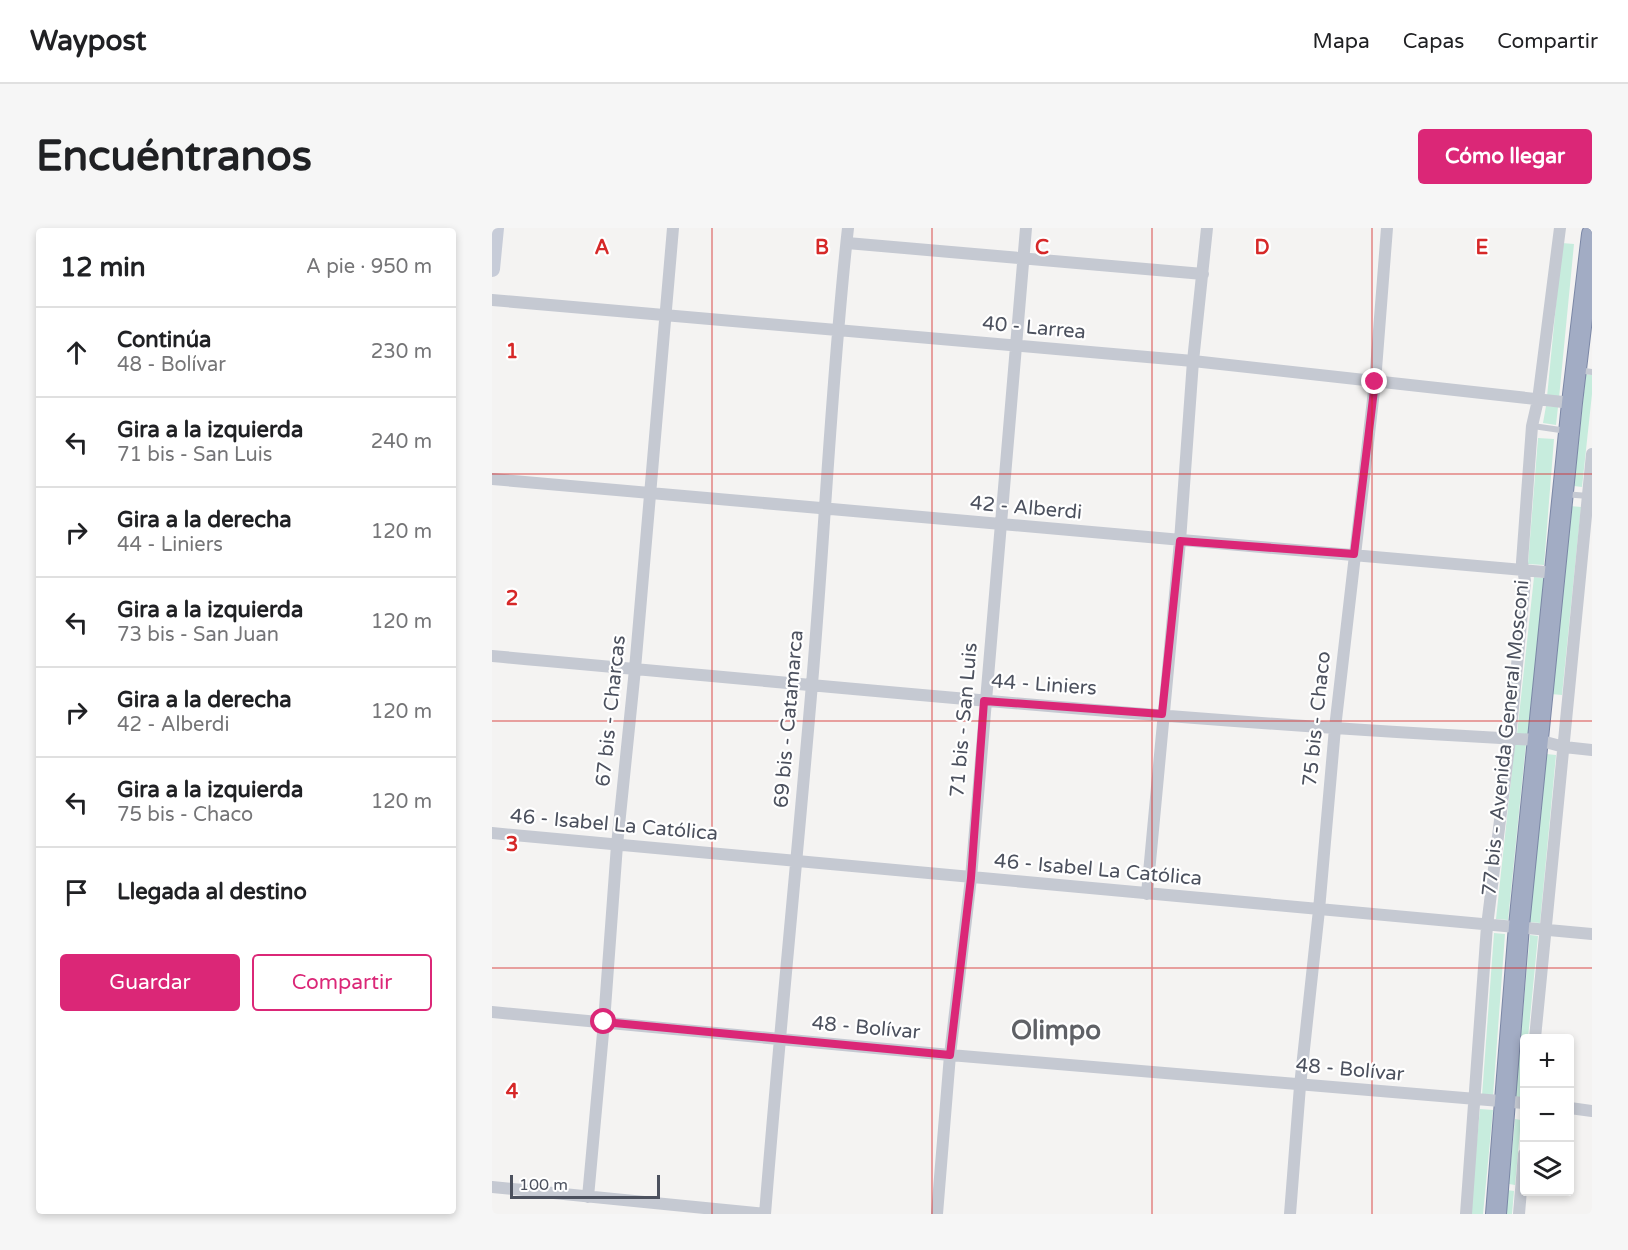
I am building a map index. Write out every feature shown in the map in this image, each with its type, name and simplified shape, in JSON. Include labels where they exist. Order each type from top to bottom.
[{"type":"highway","name":"77 bis - Avenida General Mosconi","points":[[1496,1214],[1498,1186],[1515,1102],[1519,926],[1572,404],[1584,371],[1592,234]]},
{"type":"main road","points":[[492,269],[496,228]]},
{"type":"street","name":"67 bis - Charcas","points":[[588,1197],[604,1022],[616,845],[635,669],[673,228]]},
{"type":"street","name":"69 bis - Catamarca","points":[[765,1214],[778,1040],[812,684],[838,330],[848,228]]},
{"type":"street","name":"71 bis - San Luis","points":[[937,1214],[950,1055],[971,878],[984,701],[1002,525],[1026,228]]},
{"type":"street","points":[[1147,894],[1162,714],[1180,541],[1193,361],[1207,228]]},
{"type":"street","name":"75 bis - Chaco","points":[[1290,1214],[1300,1086],[1335,728],[1375,382],[1387,228]]},
{"type":"street","name":"77 bis - Avenida General Mosconi","points":[[1466,1214],[1487,926],[1510,739],[1526,580],[1523,570],[1532,426],[1538,400],[1560,228]]},
{"type":"street","points":[[847,243],[1203,274]]},
{"type":"street","name":"40 - Larrea","points":[[492,300],[1193,361],[1572,404]]},
{"type":"street","points":[[1535,1034],[1564,747],[1587,578],[1588,496],[1592,454]]},
{"type":"street","name":"42 - Alberdi","points":[[492,479],[1556,573]]},
{"type":"street","name":"44 - Liniers","points":[[492,656],[984,701],[1335,728],[1538,740],[1564,747],[1592,750]]},
{"type":"street","name":"46 - Isabel La Católica","points":[[492,833],[1592,934]]},
{"type":"street","name":"48 - Bolívar","points":[[492,1012],[1300,1086],[1474,1101],[1515,1102]]},
{"type":"street","points":[[1574,1109],[1592,1111]]},
{"type":"street","points":[[492,1188],[699,1211],[765,1214]]},
{"type":"street","points":[[1519,1214],[1520,1196]]},
{"type":"lane","points":[[1532,426],[1570,431]]},
{"type":"lane","points":[[1564,494],[1588,496]]},
{"type":"lane","points":[[1498,1186],[1520,1189]]},
{"type":"green space","points":[[1562,243],[1574,244],[1559,398],[1547,397]]},
{"type":"green space","points":[[1586,374],[1592,375],[1592,394],[1582,487],[1574,486]]},
{"type":"green space","points":[[1546,406],[1558,407],[1556,425],[1543,423]]},
{"type":"green space","points":[[1538,438],[1554,439],[1544,565],[1528,564]]},
{"type":"green space","points":[[1570,506],[1581,507],[1562,695],[1551,694]]},
{"type":"green space","points":[[1534,577],[1544,578],[1528,734],[1517,734]]},
{"type":"green space","points":[[1515,743],[1526,744],[1508,920],[1496,919]]},
{"type":"green space","points":[[1546,754],[1556,755],[1540,923],[1529,922]]},
{"type":"green space","points":[[1494,933],[1505,934],[1493,1096],[1482,1096]]},
{"type":"green space","points":[[1530,935],[1538,936],[1528,1034],[1521,1034]]},
{"type":"green space","points":[[1520,1043],[1520,1098],[1515,1097]]},
{"type":"green space","points":[[1480,1109],[1493,1110],[1483,1214],[1470,1214]]},
{"type":"green space","points":[[1515,1119],[1520,1120],[1520,1131],[1515,1185],[1509,1184]]},
{"type":"green space","points":[[1507,1190],[1514,1191],[1512,1214],[1505,1214]]},
{"type":"district","name":"Olimpo","points":[[1056,1030]]},
{"type":"route","points":[[604,1022],[950,1055],[971,878],[984,701],[1162,714],[1180,541],[1354,554],[1375,382]]}]
